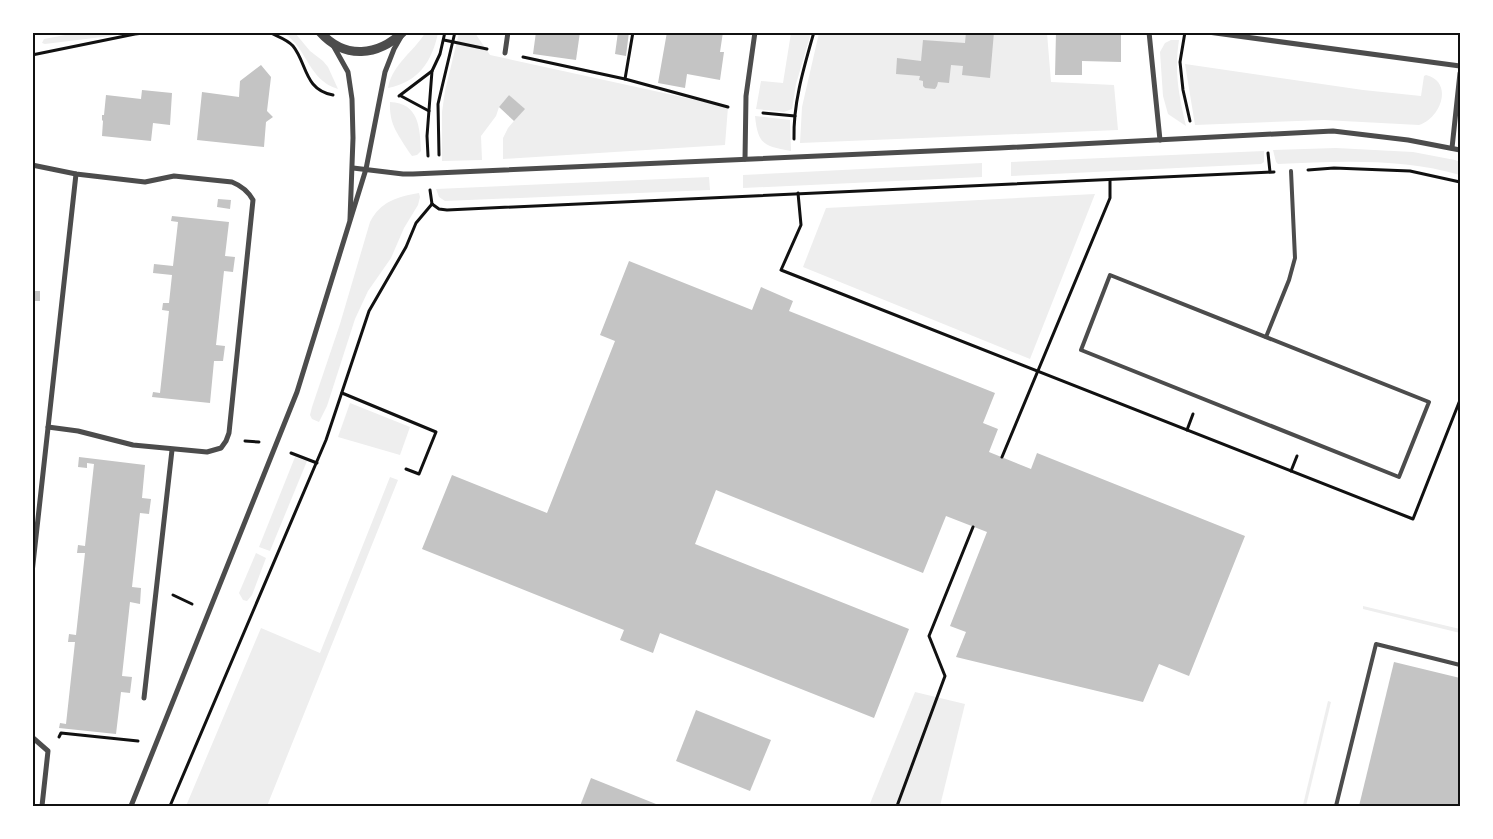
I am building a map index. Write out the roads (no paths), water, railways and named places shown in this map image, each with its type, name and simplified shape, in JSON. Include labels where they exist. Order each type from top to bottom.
[{"type":"street","points":[[320,33],[332,43],[344,49],[356,52],[370,52],[383,48],[404,32]]},
{"type":"street","points":[[131,806],[297,392],[349,230],[366,169],[385,72],[394,49],[404,32]]},
{"type":"street","points":[[505,53],[508,32]]},
{"type":"street","points":[[746,159],[746,96],[756,32]]},
{"type":"street","points":[[1149,32],[1160,140]]},
{"type":"street","points":[[1208,32],[1460,66]]},
{"type":"street","points":[[332,43],[348,72],[352,98],[353,168],[349,230]]},
{"type":"street","points":[[1452,148],[1460,73]]},
{"type":"street","points":[[353,168],[403,174],[1194,139],[1333,131],[1408,140],[1460,150]]},
{"type":"street","points":[[32,165],[76,174],[145,182],[174,176],[232,182],[249,192],[253,200],[227,439],[221,448],[207,452],[172,450],[133,445],[78,431],[48,427]]},
{"type":"street","points":[[32,573],[76,174]]},
{"type":"street","points":[[144,698],[172,450]]},
{"type":"street","points":[[32,737],[48,751],[42,806]]},
{"type":"lane","points":[[1266,338],[1289,280],[1295,258],[1291,171]]},
{"type":"lane","points":[[1110,275],[1266,338],[1429,402],[1399,477],[1081,350],[1110,275]]},
{"type":"lane","points":[[1336,806],[1376,644],[1460,665]]}]
